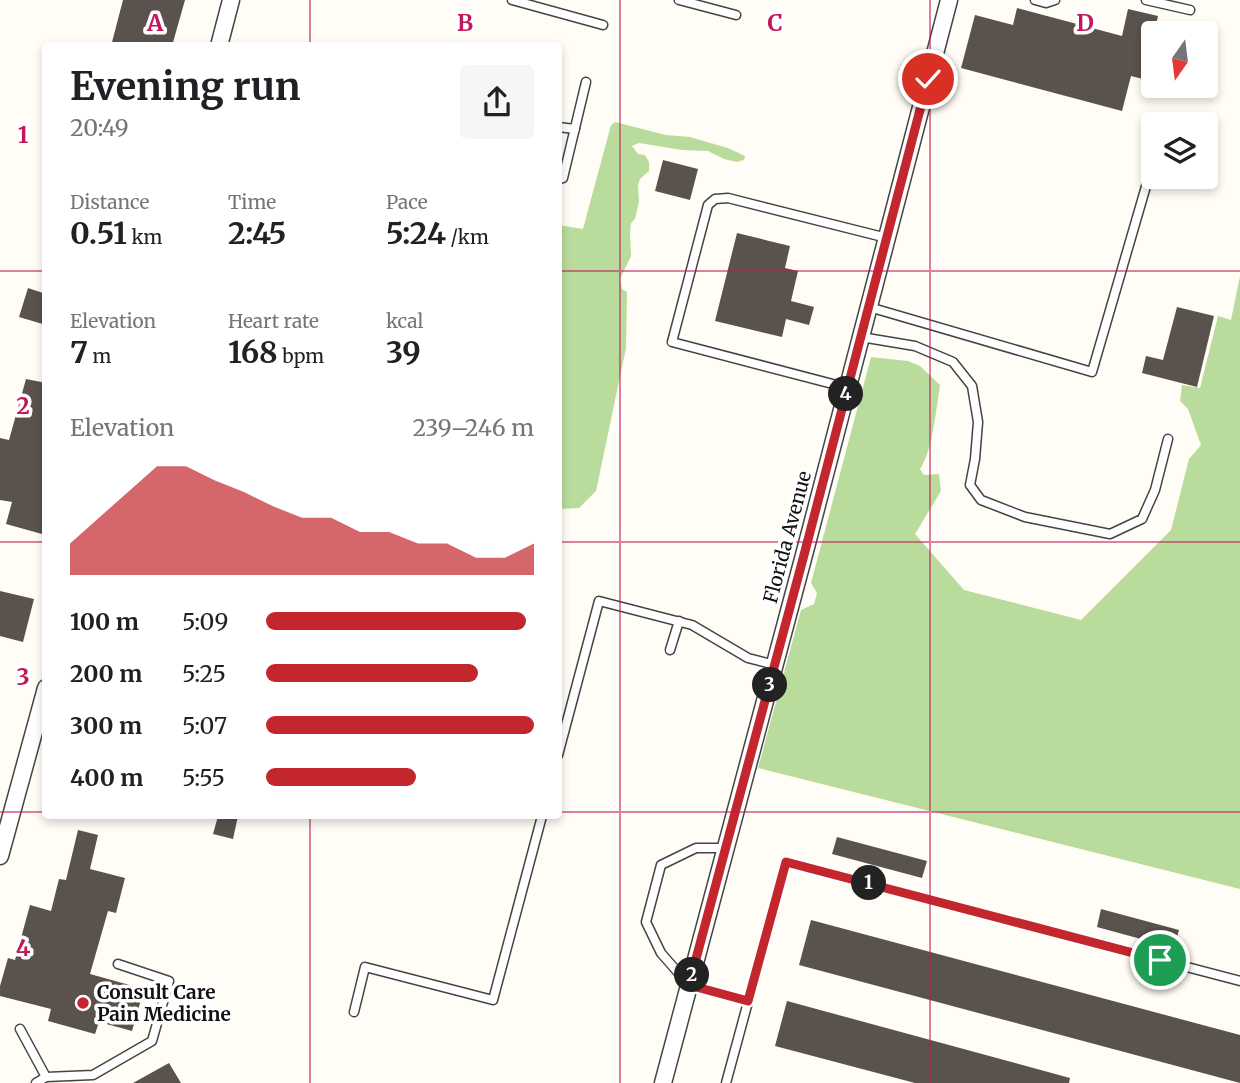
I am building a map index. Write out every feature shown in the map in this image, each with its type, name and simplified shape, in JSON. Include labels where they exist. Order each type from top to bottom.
[{"type":"street","points":[[220,42],[231,0]]},
{"type":"street","name":"Florida Avenue","points":[[663,1083],[948,0]]},
{"type":"street","points":[[0,856],[42,703]]},
{"type":"lane","points":[[512,0],[603,24]]},
{"type":"lane","points":[[679,0],[736,15]]},
{"type":"lane","points":[[1035,0],[1046,3],[1055,0]]},
{"type":"lane","points":[[1146,0],[1190,10]]},
{"type":"lane","points":[[562,178],[586,82]]},
{"type":"lane","points":[[562,127],[575,129]]},
{"type":"lane","points":[[869,307],[1092,372],[1145,189]]},
{"type":"lane","points":[[848,388],[672,342],[696,247],[708,205],[715,199],[728,198],[887,238]]},
{"type":"lane","points":[[861,337],[915,346],[953,362],[972,386],[978,422],[970,485],[981,500],[1025,517],[1110,534],[1142,519],[1155,491],[1168,439]]},
{"type":"lane","points":[[562,740],[599,601],[679,621],[703,630],[748,658],[775,665]]},
{"type":"lane","points":[[670,650],[679,621]]},
{"type":"lane","points":[[354,1012],[365,967],[493,1000],[541,819]]},
{"type":"lane","points":[[725,848],[696,848],[661,865],[646,922],[661,953],[689,985],[748,1001]]},
{"type":"lane","points":[[726,1083],[786,862],[1240,981]]},
{"type":"lane","points":[[36,1083],[46,1077],[93,1075],[152,1041],[169,981],[118,964]]},
{"type":"lane","points":[[20,1029],[46,1077]]},
{"type":"green space","points":[[615,122],[666,135],[690,137],[745,156],[744,160],[737,162],[708,151],[639,143],[632,146],[638,154],[645,155],[649,162],[649,171],[640,179],[638,185],[639,201],[630,233],[631,256],[620,279],[622,289],[627,292],[626,348],[596,491],[579,508],[562,509],[562,226],[583,229],[611,125]]},
{"type":"green space","points":[[1240,276],[1240,889],[758,768],[801,610],[814,604],[817,593],[811,583],[871,357],[908,361],[920,366],[940,385],[931,441],[920,469],[924,475],[939,474],[941,491],[915,534],[964,590],[1081,620],[1171,530],[1189,459],[1201,445],[1188,409],[1180,401],[1182,385],[1200,388],[1218,316],[1231,320]]},
{"type":"building","points":[[123,0],[185,0],[173,42],[112,42]]},
{"type":"building","points":[[1017,8],[1122,36],[1128,9],[1158,16],[1157,21],[1141,21],[1141,78],[1131,76],[1122,111],[961,68],[975,15],[1013,25]]},
{"type":"building","points":[[663,160],[698,169],[690,200],[655,191]]},
{"type":"building","points":[[737,233],[790,246],[785,268],[798,271],[791,301],[814,307],[809,325],[786,319],[782,337],[715,321]]},
{"type":"building","points":[[28,288],[42,293],[42,324],[19,317]]},
{"type":"building","points":[[1177,307],[1214,316],[1197,387],[1142,373],[1146,356],[1163,360]]},
{"type":"building","points":[[26,379],[42,382],[42,534],[6,524],[12,502],[0,500],[0,438],[9,440]]},
{"type":"building","points":[[0,591],[34,599],[23,642],[0,636]]},
{"type":"building","points":[[217,819],[237,819],[233,839],[213,834]]},
{"type":"building","points":[[78,830],[98,835],[90,869],[125,878],[116,913],[108,911],[90,974],[144,989],[132,1031],[99,1022],[95,1034],[48,1021],[51,1009],[0,996],[8,958],[15,960],[30,905],[51,911],[59,879],[66,880]]},
{"type":"building","points":[[837,837],[927,861],[922,878],[832,854]]},
{"type":"building","points":[[1101,909],[1179,930],[1174,948],[1097,927]]},
{"type":"building","points":[[811,920],[1240,1035],[1240,1083],[799,965]]},
{"type":"building","points":[[787,1001],[1070,1078],[1069,1083],[915,1083],[775,1046]]},
{"type":"building","points":[[169,1063],[181,1083],[133,1083]]},
{"type":"place","name":"Consult Care Pain Medicine","points":[[83,1003]]},
{"type":"route","points":[[928,79],[689,985],[748,1001],[786,862],[1160,960]]}]
